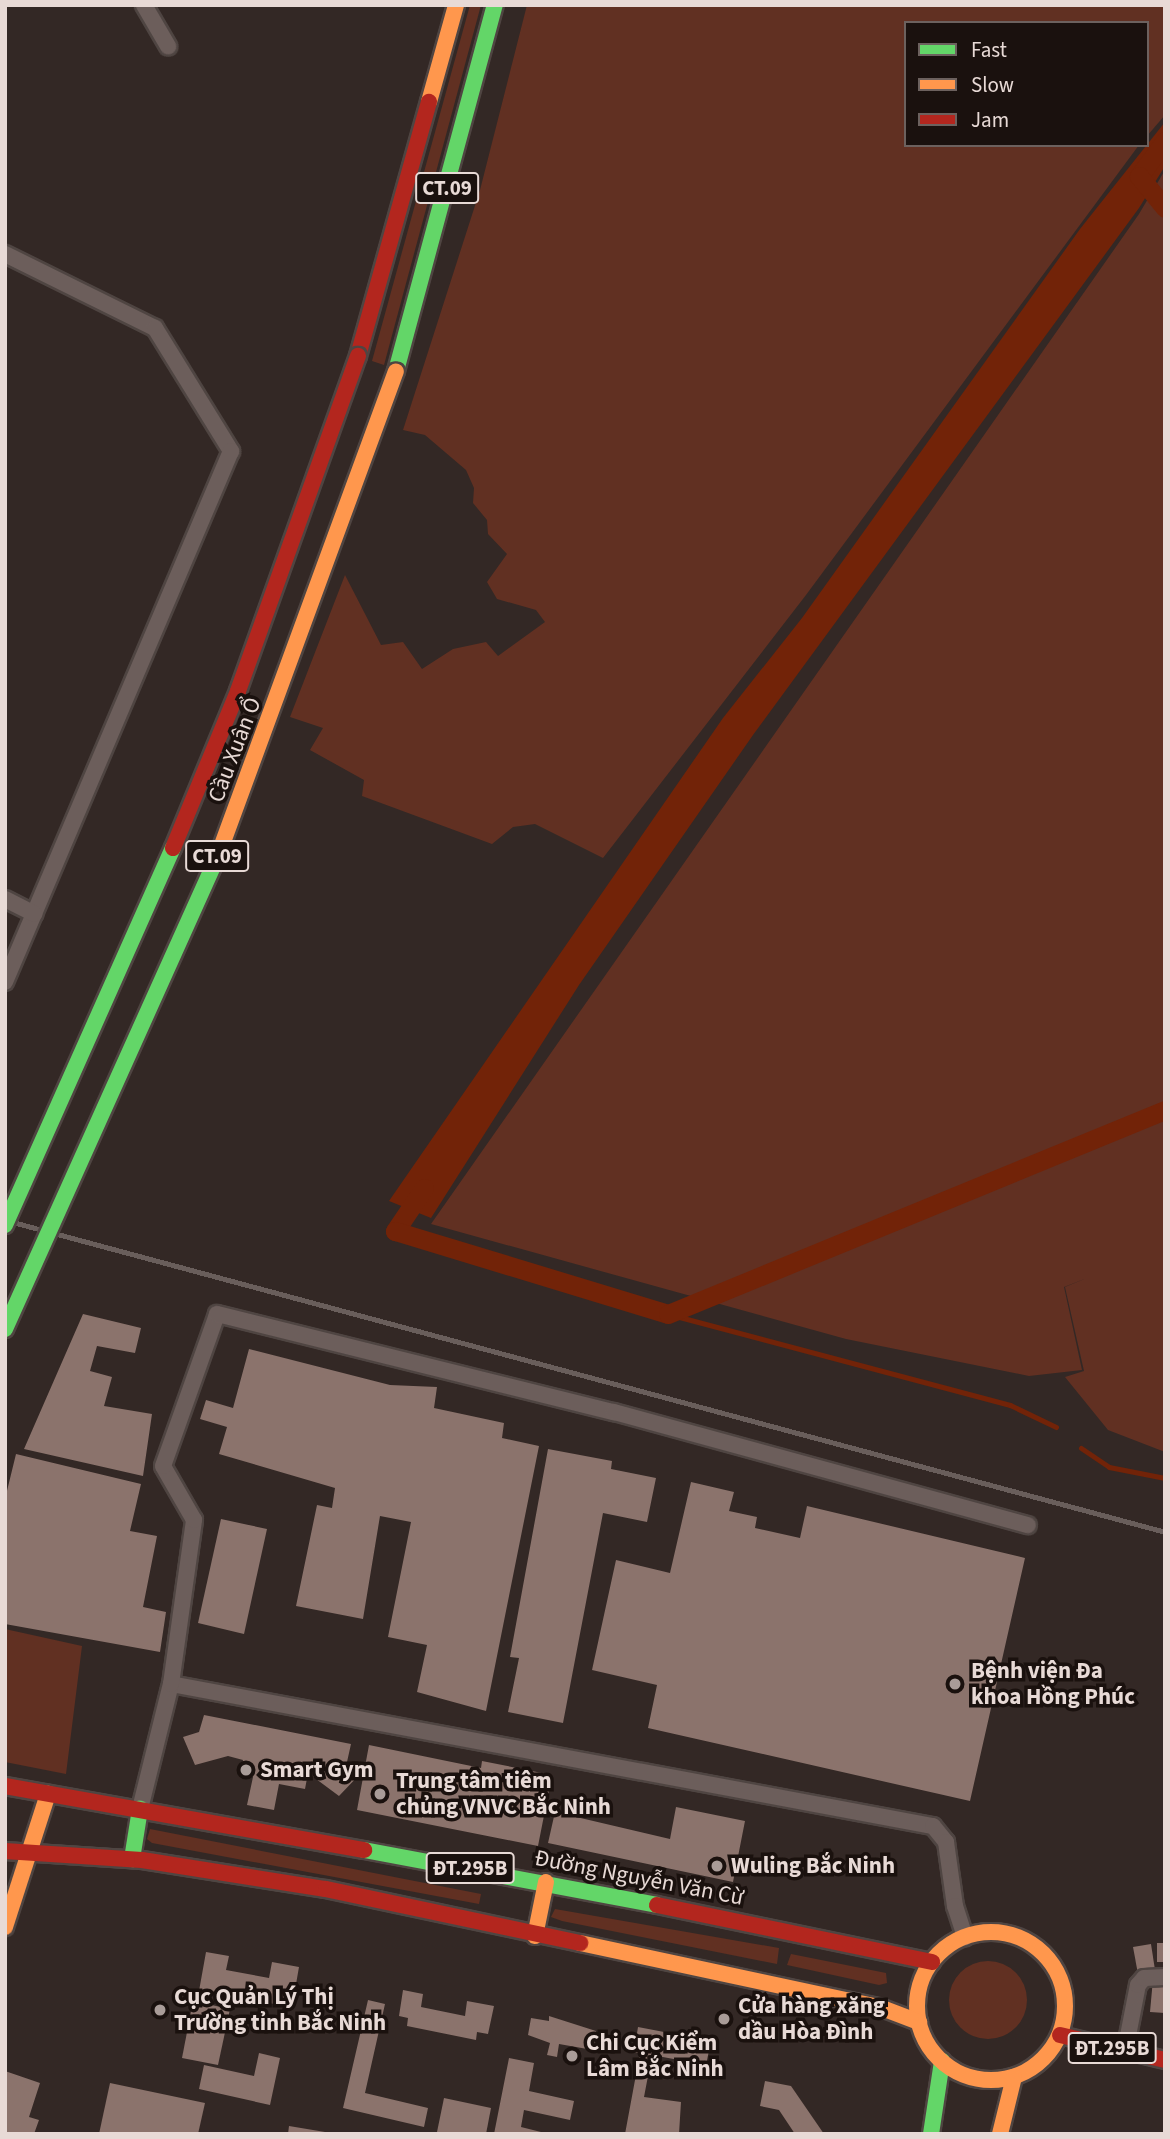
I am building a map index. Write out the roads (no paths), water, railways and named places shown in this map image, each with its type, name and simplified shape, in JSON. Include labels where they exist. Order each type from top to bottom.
[{"type":"main road","name":"Cầu Xuân Ổ","points":[[5,1225],[136,937],[238,691],[358,356],[456,5]]},
{"type":"main road","name":"Cầu Xuân Ổ","points":[[5,1329],[176,957],[223,844],[396,371],[495,5]]},
{"type":"main road","name":"Đường Nguyễn Văn Cừ","points":[[5,1786],[546,1882],[932,1962]]},
{"type":"main road","points":[[5,1927],[33,1850],[48,1794]]},
{"type":"main road","points":[[132,1859],[140,1809]]},
{"type":"main road","name":"ĐT.295B","points":[[5,1851],[33,1850],[132,1859],[326,1889],[883,2008],[919,2022]]},
{"type":"main road","points":[[536,1936],[546,1882]]},
{"type":"main road","points":[[1006,1934],[1043,1953],[1063,1989],[1065,2009],[1060,2035],[1040,2062],[1014,2077],[974,2078],[942,2061],[927,2042],[919,2022],[919,1991],[932,1962],[965,1937],[1006,1934]]},
{"type":"main road","name":"ĐT.295B","points":[[1060,2035],[1165,2060]]},
{"type":"main road","points":[[931,2134],[942,2061]]},
{"type":"main road","points":[[1000,2134],[1014,2077]]},
{"type":"street","points":[[144,5],[168,46]]},
{"type":"street","points":[[5,982],[232,451],[155,328],[7,258]]},
{"type":"street","points":[[5,898],[34,914]]},
{"type":"street","points":[[140,1809],[171,1684],[194,1520],[163,1466],[216,1314],[614,1412],[1028,1525]]},
{"type":"street","points":[[171,1684],[933,1826],[946,1842],[955,1906],[965,1937]]},
{"type":"street","points":[[1125,2051],[1138,1984],[1144,1978],[1165,1977]]},
{"type":"waterway","points":[[1165,141],[1139,176],[1165,208]]},
{"type":"waterway","points":[[424,1188],[395,1231],[668,1314],[1165,1110]]},
{"type":"waterway","points":[[668,1314],[1010,1405],[1056,1427]]},
{"type":"waterway","points":[[1081,1448],[1109,1467],[1165,1478]]},
{"type":"railway","points":[[5,1220],[1165,1532]]},
{"type":"place","name":"Bệnh viện Đa khoa Hồng Phúc","points":[[955,1684]]},
{"type":"place","name":"Smart Gym","points":[[246,1770]]},
{"type":"place","name":"Trung tâm tiêm chủng VNVC Bắc Ninh","points":[[380,1794]]},
{"type":"place","name":"Wuling Bắc Ninh","points":[[717,1866]]},
{"type":"place","name":"Cục Quản Lý Thị Trường tỉnh Bắc Ninh","points":[[160,2010]]},
{"type":"place","name":"Cửa hàng xăng dầu Hòa Đình","points":[[724,2019]]},
{"type":"place","name":"Chi Cục Kiểm Lâm Bắc Ninh","points":[[572,2056]]}]
